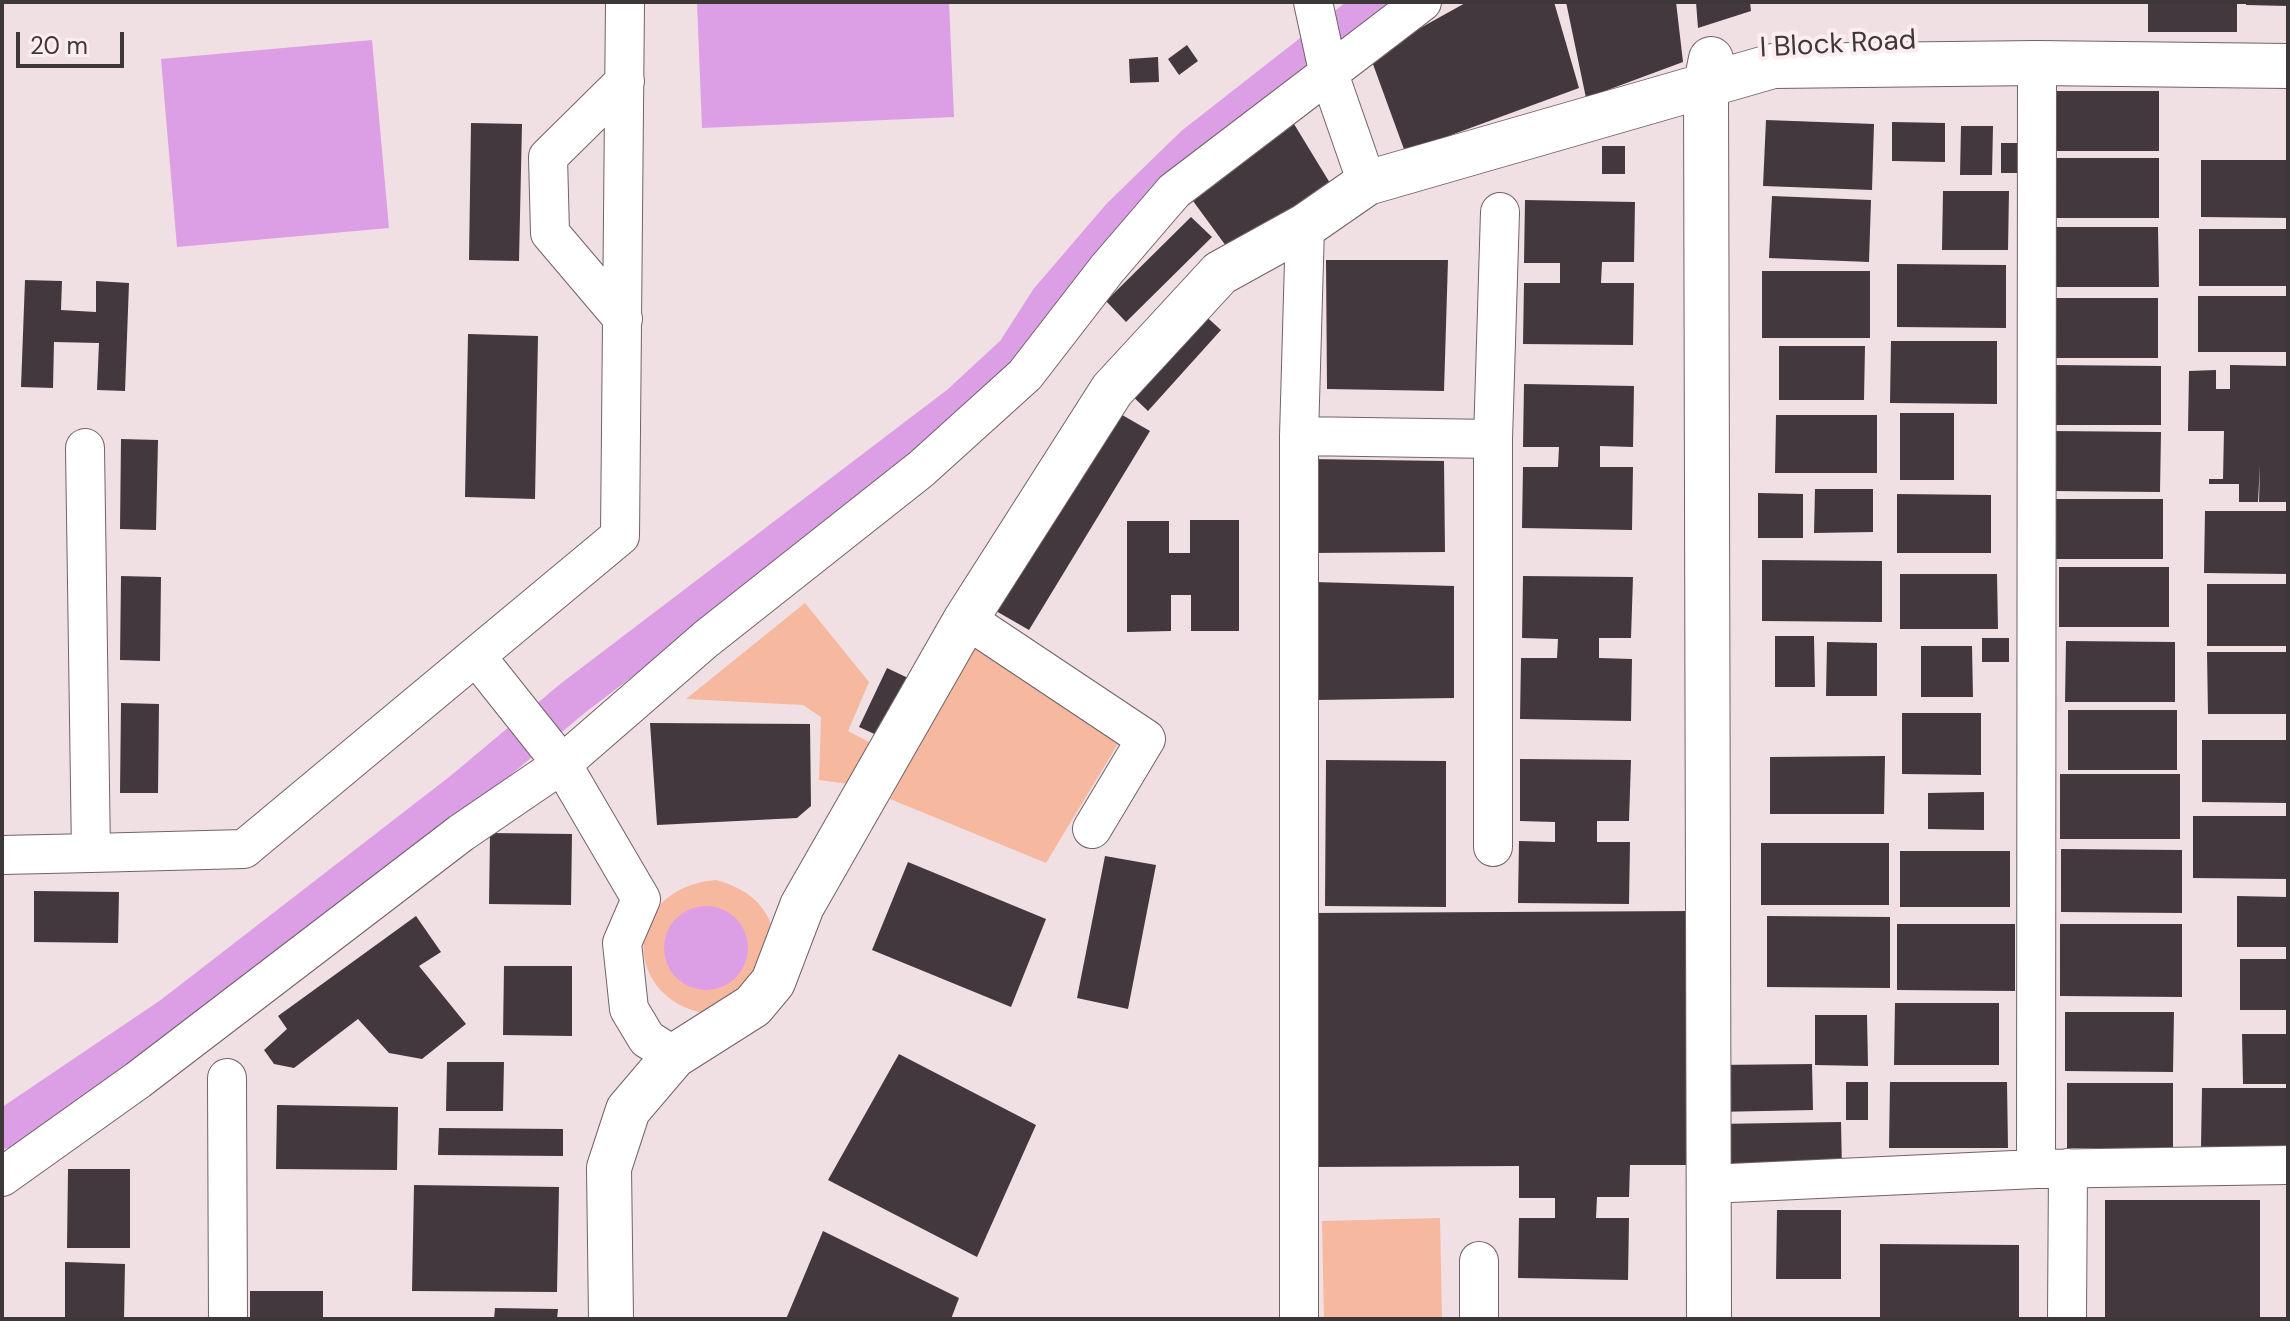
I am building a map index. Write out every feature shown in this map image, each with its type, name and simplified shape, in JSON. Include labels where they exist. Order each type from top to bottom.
[{"type":"street","points":[[2,855],[244,849],[620,536],[625,2]]},
{"type":"street","points":[[1313,2],[1328,69],[1367,183]]},
{"type":"street","points":[[2,1177],[138,1080],[461,833],[562,764],[706,639],[921,469],[1025,375],[1107,269],[1174,191],[1328,69],[1422,2]]},
{"type":"street","name":"I Block Road","points":[[2288,42],[1774,42],[1709,60],[1706,83],[1773,66],[2037,63],[2288,66]]},
{"type":"street","points":[[2037,63],[2052,1168],[2067,1319]]},
{"type":"street","points":[[623,319],[550,233],[548,157],[625,81]]},
{"type":"street","points":[[611,1319],[609,1168],[628,1110],[674,1056],[753,1006],[773,982],[802,906],[966,619],[1112,390],[1220,273],[1305,226],[1367,183],[1706,83],[1709,1319]]},
{"type":"street","points":[[1493,847],[1493,439],[1500,212]]},
{"type":"street","points":[[1299,1319],[1299,436],[1305,226]]},
{"type":"street","points":[[1299,436],[1493,439]]},
{"type":"street","points":[[85,448],[91,853]]},
{"type":"street","points":[[966,619],[1146,739],[1092,829]]},
{"type":"street","points":[[476,656],[562,764],[641,899],[622,943],[629,1009],[647,1039],[674,1056]]},
{"type":"street","points":[[227,1078],[228,1319]]},
{"type":"street","points":[[1709,1184],[2052,1168],[2288,1165]]},
{"type":"street","points":[[1479,1261],[1479,1319]]},
{"type":"shaded area","points":[[697,2],[949,2],[954,117],[702,128]]},
{"type":"shaded area","points":[[372,40],[389,228],[177,247],[161,59]]},
{"type":"shaded area","points":[[805,603],[869,682],[848,731],[869,742],[849,784],[819,780],[821,717],[803,705],[686,699]]},
{"type":"shaded area","points":[[973,644],[1119,742],[1046,863],[890,799]]},
{"type":"shaded area","points":[[716,880],[743,891],[762,907],[773,930],[776,958],[716,1015],[684,1007],[662,991],[648,970],[644,947],[648,924],[662,903],[684,888]]},
{"type":"shaded area","points":[[698,906],[714,906],[730,913],[741,924],[748,948],[745,964],[736,978],[714,990],[698,990],[682,983],[671,972],[664,956],[664,940],[671,924],[682,913]]},
{"type":"shaded area","points":[[1440,1218],[1442,1319],[1324,1319],[1322,1221]]},
{"type":"building","points":[[1467,2],[1554,2],[1579,88],[1405,152],[1370,56]]},
{"type":"building","points":[[1566,2],[1676,2],[1683,62],[1586,98]]},
{"type":"building","points":[[1696,2],[1750,2],[1751,11],[1698,28]]},
{"type":"building","points":[[2148,2],[2237,2],[2237,32],[2148,32]]},
{"type":"building","points":[[2246,2],[2288,2],[2288,6],[2246,5]]},
{"type":"building","points":[[1187,45],[1198,61],[1179,75],[1168,59]]},
{"type":"building","points":[[1158,57],[1159,82],[1130,83],[1129,59]]},
{"type":"building","points":[[2050,91],[2159,91],[2159,151],[2050,151]]},
{"type":"building","points":[[1766,120],[1874,124],[1872,190],[1763,186]]},
{"type":"building","points":[[1892,122],[1945,123],[1945,162],[1892,161]]},
{"type":"building","points":[[471,123],[522,124],[519,261],[469,260]]},
{"type":"building","points":[[1294,124],[1333,188],[1229,250],[1193,201]]},
{"type":"building","points":[[1961,126],[1993,126],[1992,175],[1960,175]]},
{"type":"building","points":[[2001,143],[2020,143],[2020,173],[2001,173]]},
{"type":"building","points":[[1602,146],[1625,146],[1625,174],[1602,174]]},
{"type":"building","points":[[2050,158],[2159,158],[2159,218],[2050,218]]},
{"type":"building","points":[[2201,160],[2288,160],[2288,218],[2201,217]]},
{"type":"building","points":[[1943,191],[2009,191],[2008,250],[1942,250]]},
{"type":"building","points":[[1772,196],[1871,200],[1869,262],[1769,258]]},
{"type":"building","points":[[1525,200],[1635,202],[1634,262],[1602,262],[1601,283],[1634,283],[1633,345],[1523,344],[1524,283],[1560,283],[1560,263],[1524,263]]},
{"type":"building","points":[[1191,217],[1212,237],[1126,322],[1106,301]]},
{"type":"building","points":[[2050,227],[2158,227],[2159,287],[2049,287]]},
{"type":"building","points":[[2199,229],[2288,229],[2288,286],[2199,286]]},
{"type":"building","points":[[1326,260],[1448,260],[1444,391],[1327,389]]},
{"type":"building","points":[[1897,264],[2006,265],[2006,328],[1897,327]]},
{"type":"building","points":[[1762,271],[1870,271],[1870,338],[1762,338]]},
{"type":"building","points":[[25,280],[62,281],[61,310],[96,312],[96,281],[129,283],[125,391],[97,390],[99,343],[54,342],[53,388],[21,387]]},
{"type":"building","points":[[2198,296],[2288,296],[2288,352],[2198,352]]},
{"type":"building","points":[[2049,298],[2158,298],[2158,358],[2049,358]]},
{"type":"building","points":[[1200,311],[1221,330],[1148,411],[1127,391]]},
{"type":"building","points":[[468,334],[538,336],[535,499],[465,497]]},
{"type":"building","points":[[1891,341],[1997,341],[1997,404],[1890,403]]},
{"type":"building","points":[[1779,346],[1865,346],[1864,400],[1779,400]]},
{"type":"building","points":[[2051,365],[2161,366],[2161,425],[2052,425]]},
{"type":"building","points":[[2230,365],[2288,366],[2288,502],[2259,502],[2260,465],[2258,502],[2239,502],[2239,484],[2209,484],[2209,479],[2223,479],[2224,431],[2188,431],[2189,371],[2216,370],[2216,389],[2230,389]]},
{"type":"building","points":[[1524,384],[1634,386],[1633,447],[1600,446],[1600,467],[1633,467],[1632,530],[1522,528],[1523,467],[1558,467],[1559,447],[1523,447]]},
{"type":"building","points":[[1117,412],[1150,431],[1029,630],[996,611]]},
{"type":"building","points":[[1900,413],[1954,413],[1954,480],[1900,480]]},
{"type":"building","points":[[1776,415],[1877,415],[1877,473],[1775,473]]},
{"type":"building","points":[[2052,431],[2161,432],[2160,492],[2051,491]]},
{"type":"building","points":[[121,439],[158,440],[156,530],[120,529]]},
{"type":"building","points":[[1308,459],[1444,461],[1445,552],[1310,553]]},
{"type":"building","points":[[1815,489],[1873,489],[1873,532],[1814,533]]},
{"type":"building","points":[[1758,493],[1803,494],[1803,538],[1758,538]]},
{"type":"building","points":[[1897,494],[1991,495],[1991,553],[1897,553]]},
{"type":"building","points":[[2054,499],[2163,499],[2163,559],[2054,559]]},
{"type":"building","points":[[2205,511],[2288,511],[2288,574],[2204,573]]},
{"type":"building","points":[[1190,520],[1239,520],[1239,631],[1191,631],[1191,595],[1171,595],[1171,631],[1127,632],[1127,521],[1169,521],[1169,553],[1190,553]]},
{"type":"building","points":[[1762,560],[1882,561],[1882,622],[1762,621]]},
{"type":"building","points":[[2059,567],[2169,567],[2169,627],[2059,627]]},
{"type":"building","points":[[1900,574],[1997,574],[1998,629],[1900,629]]},
{"type":"building","points":[[121,576],[161,577],[160,661],[120,660]]},
{"type":"building","points":[[1523,576],[1633,577],[1631,638],[1599,638],[1599,658],[1632,659],[1631,721],[1520,719],[1521,658],[1557,658],[1558,639],[1522,638]]},
{"type":"building","points":[[1314,582],[1454,586],[1454,698],[1314,700]]},
{"type":"building","points":[[2207,584],[2288,584],[2288,646],[2207,646]]},
{"type":"building","points":[[1775,636],[1814,636],[1815,687],[1775,687]]},
{"type":"building","points":[[1982,638],[2009,638],[2009,662],[1982,662]]},
{"type":"building","points":[[2066,641],[2175,642],[2175,702],[2065,702]]},
{"type":"building","points":[[1827,642],[1877,643],[1877,696],[1826,696]]},
{"type":"building","points":[[1921,646],[1972,646],[1973,697],[1921,697]]},
{"type":"building","points":[[2207,652],[2288,652],[2288,714],[2208,714]]},
{"type":"building","points":[[887,668],[908,678],[881,737],[859,727]]},
{"type":"building","points":[[121,703],[159,704],[158,793],[120,793]]},
{"type":"building","points":[[2068,710],[2177,710],[2177,770],[2068,770]]},
{"type":"building","points":[[1902,713],[1981,713],[1981,775],[1902,774]]},
{"type":"building","points":[[650,723],[810,724],[811,806],[797,818],[657,825]]},
{"type":"building","points":[[2202,740],[2288,740],[2288,803],[2202,802]]},
{"type":"building","points":[[1885,756],[1884,814],[1770,814],[1770,757]]},
{"type":"building","points":[[1520,759],[1631,760],[1629,821],[1597,821],[1597,842],[1630,842],[1629,904],[1518,903],[1519,841],[1555,842],[1555,822],[1520,821]]},
{"type":"building","points":[[1326,760],[1446,761],[1446,907],[1325,906]]},
{"type":"building","points":[[2060,774],[2180,774],[2180,839],[2060,839]]},
{"type":"building","points":[[1984,792],[1984,830],[1928,829],[1928,793]]},
{"type":"building","points":[[2193,816],[2288,816],[2288,879],[2193,878]]},
{"type":"building","points":[[490,833],[572,834],[571,905],[489,904]]},
{"type":"building","points":[[1761,843],[1889,843],[1889,905],[1761,905]]},
{"type":"building","points":[[2061,849],[2182,850],[2182,913],[2061,912]]},
{"type":"building","points":[[1900,851],[2010,851],[2010,907],[1900,907]]},
{"type":"building","points":[[1105,856],[1156,865],[1128,1009],[1077,998]]},
{"type":"building","points":[[908,862],[1046,919],[1011,1007],[872,950]]},
{"type":"building","points":[[34,891],[119,892],[118,943],[34,942]]},
{"type":"building","points":[[2237,896],[2288,897],[2288,947],[2237,947]]},
{"type":"building","points":[[1694,911],[1695,1165],[1630,1165],[1629,1197],[1597,1197],[1596,1218],[1629,1218],[1628,1280],[1518,1278],[1519,1218],[1555,1218],[1555,1198],[1519,1198],[1519,1166],[1312,1167],[1311,913]]},
{"type":"building","points":[[416,916],[441,952],[419,966],[466,1024],[422,1059],[389,1053],[358,1019],[294,1068],[274,1064],[264,1050],[287,1029],[278,1016]]},
{"type":"building","points":[[1767,916],[1890,917],[1890,988],[1767,987]]},
{"type":"building","points":[[1897,924],[2015,924],[2015,991],[1897,990]]},
{"type":"building","points":[[2060,924],[2182,924],[2182,997],[2060,996]]},
{"type":"building","points":[[2240,959],[2288,959],[2288,1010],[2240,1010]]},
{"type":"building","points":[[504,966],[572,966],[572,1036],[503,1035]]},
{"type":"building","points":[[1895,1003],[1999,1003],[1999,1065],[1894,1065]]},
{"type":"building","points":[[2065,1012],[2174,1012],[2173,1072],[2065,1071]]},
{"type":"building","points":[[1815,1015],[1867,1015],[1868,1066],[1815,1065]]},
{"type":"building","points":[[2242,1034],[2288,1034],[2288,1084],[2243,1084]]},
{"type":"building","points":[[899,1054],[1036,1125],[977,1257],[828,1180]]},
{"type":"building","points":[[447,1062],[504,1062],[503,1111],[446,1111]]},
{"type":"building","points":[[1812,1064],[1813,1110],[1715,1112],[1714,1065]]},
{"type":"building","points":[[1846,1082],[1868,1082],[1868,1120],[1846,1120]]},
{"type":"building","points":[[1890,1082],[2007,1082],[2008,1148],[1889,1148]]},
{"type":"building","points":[[2067,1083],[2173,1083],[2173,1148],[2067,1148]]},
{"type":"building","points":[[2202,1088],[2288,1088],[2288,1147],[2201,1147]]},
{"type":"building","points":[[277,1105],[398,1107],[397,1170],[276,1169]]},
{"type":"building","points":[[1841,1122],[1842,1170],[1717,1172],[1716,1124]]},
{"type":"building","points":[[439,1128],[563,1129],[563,1156],[438,1155]]},
{"type":"building","points":[[68,1169],[130,1169],[130,1248],[67,1248]]},
{"type":"building","points":[[414,1185],[559,1187],[557,1292],[412,1291]]},
{"type":"building","points":[[2105,1200],[2260,1200],[2260,1319],[2105,1319]]},
{"type":"building","points":[[1777,1210],[1841,1210],[1841,1279],[1776,1279]]},
{"type":"building","points":[[823,1231],[959,1298],[951,1319],[786,1319]]},
{"type":"building","points":[[1880,1244],[2019,1245],[2019,1319],[1880,1319]]},
{"type":"building","points":[[65,1262],[125,1264],[124,1319],[65,1319]]},
{"type":"building","points":[[250,1291],[323,1291],[323,1319],[250,1319]]},
{"type":"building","points":[[495,1308],[558,1309],[557,1319],[494,1319]]},
{"type":"waterway","points":[[2,1130],[171,1016],[462,791],[573,698],[961,403],[1015,353],[1049,300],[1121,216],[1193,146],[1377,2]]}]
